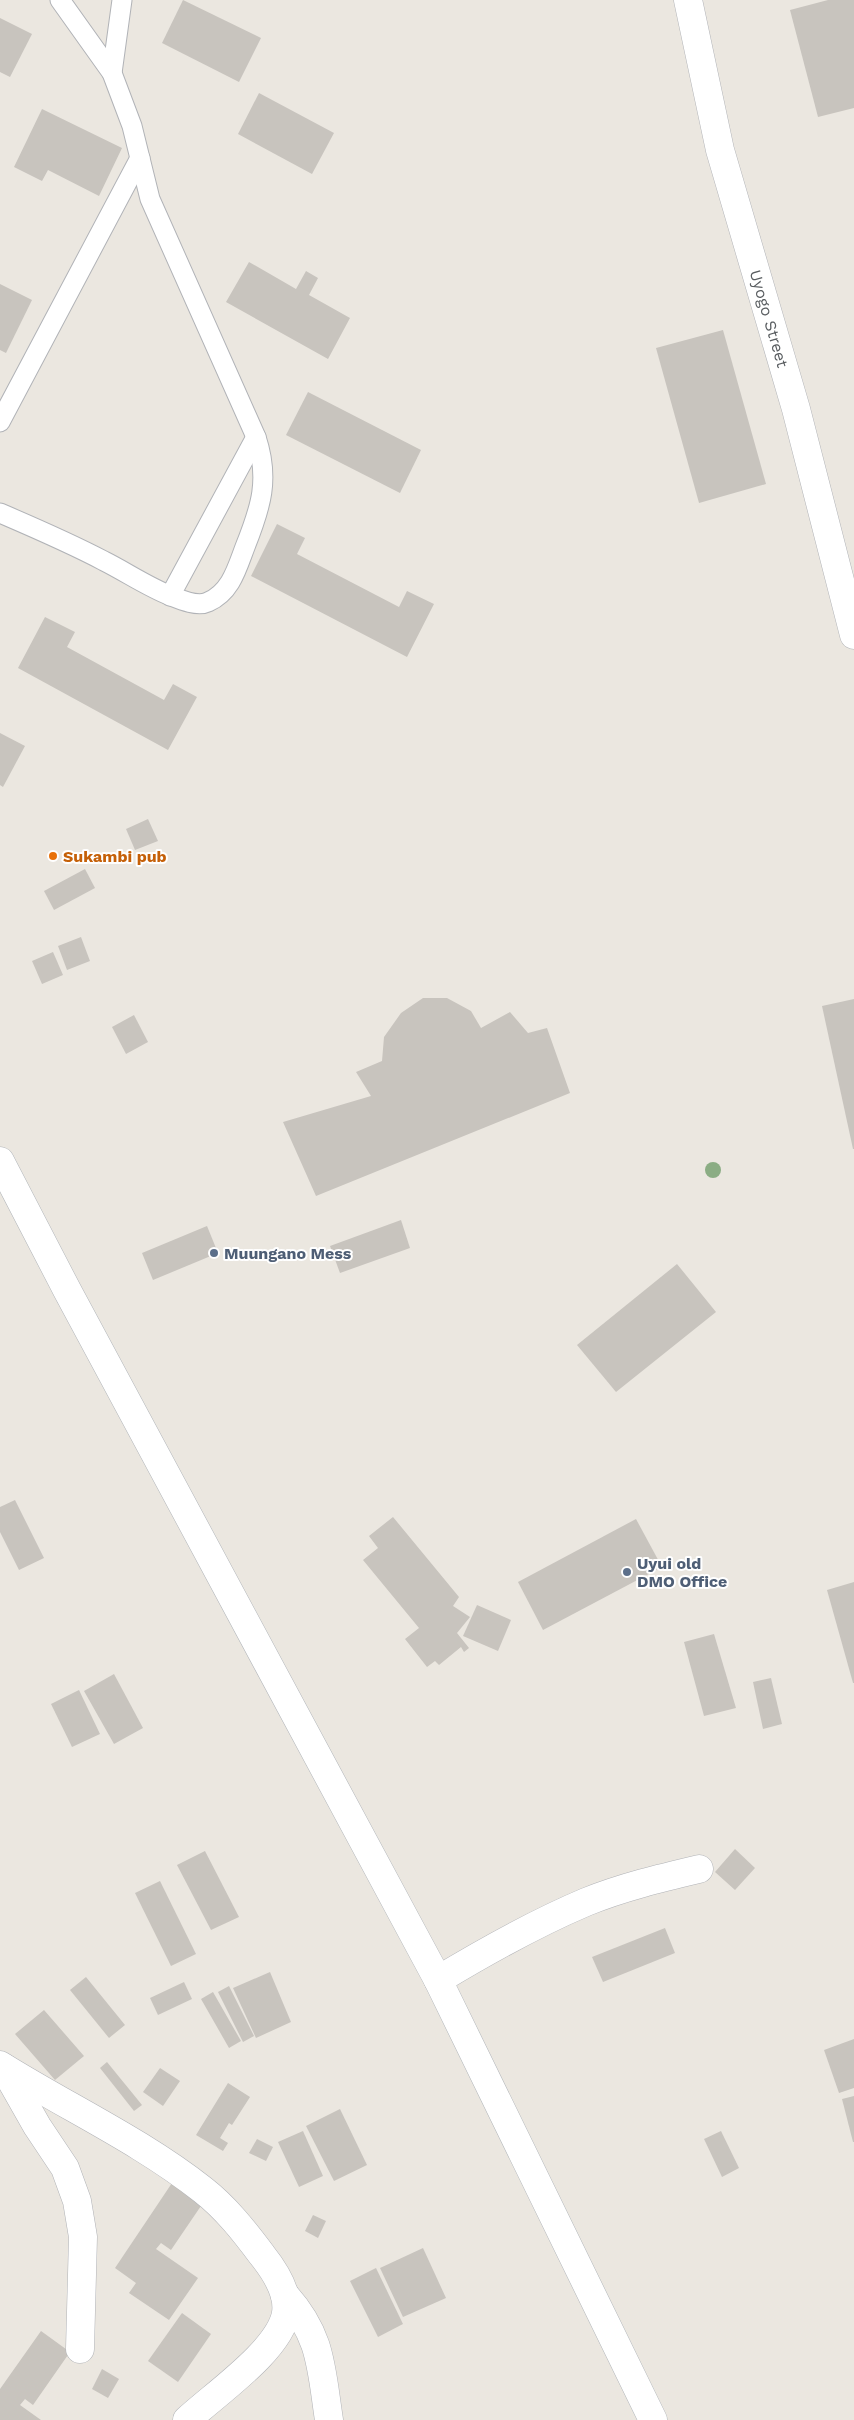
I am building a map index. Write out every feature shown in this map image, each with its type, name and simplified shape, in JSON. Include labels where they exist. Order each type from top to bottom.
[{"type":"street","name":"Uyogo Street","points":[[688,0],[720,150],[796,409],[854,635]]},
{"type":"street","points":[[0,1162],[438,1980],[653,2420]]},
{"type":"street","points":[[438,1980],[533,1926],[587,1902],[637,1884],[699,1869]]},
{"type":"street","points":[[2,2066],[124,2137],[204,2191],[238,2223],[272,2268],[285,2295],[300,2312],[313,2336],[320,2363],[329,2420]]},
{"type":"street","points":[[2,2066],[37,2126],[65,2168],[77,2201],[83,2237],[80,2349]]},
{"type":"street","points":[[187,2420],[269,2347],[280,2330],[286,2312],[285,2295]]},
{"type":"lane","points":[[0,513],[104,561],[170,596],[188,602],[206,603],[218,596],[231,583],[257,517],[264,484],[263,458],[256,437],[154,207],[132,126],[112,74],[60,0]]},
{"type":"lane","points":[[112,74],[122,0]]},
{"type":"lane","points":[[0,422],[140,158]]},
{"type":"lane","points":[[170,596],[256,437]]},
{"type":"building","points":[[183,0],[261,38],[239,82],[162,43]]},
{"type":"building","points":[[828,0],[854,0],[854,108],[818,117],[790,10]]},
{"type":"building","points":[[0,18],[32,34],[10,77],[0,72]]},
{"type":"building","points":[[259,93],[334,133],[312,174],[238,134]]},
{"type":"building","points":[[42,109],[122,148],[99,196],[48,170],[42,181],[14,167]]},
{"type":"building","points":[[249,262],[296,289],[306,271],[318,278],[309,295],[350,318],[328,359],[226,302]]},
{"type":"building","points":[[0,284],[32,300],[6,353],[0,350]]},
{"type":"building","points":[[723,330],[766,484],[699,503],[656,348]]},
{"type":"building","points":[[308,392],[421,450],[400,493],[286,435]]},
{"type":"building","points":[[277,524],[305,538],[297,554],[399,607],[407,591],[434,604],[407,657],[251,576]]},
{"type":"building","points":[[45,617],[75,632],[67,647],[164,700],[173,684],[197,697],[168,750],[18,668]]},
{"type":"building","points":[[0,733],[25,746],[3,787],[0,785]]},
{"type":"building","points":[[148,819],[158,841],[135,850],[126,829]]},
{"type":"building","points":[[85,869],[95,888],[54,910],[44,891]]},
{"type":"building","points":[[81,937],[90,961],[67,970],[58,946]]},
{"type":"building","points":[[53,952],[63,975],[42,984],[32,961]]},
{"type":"building","points":[[423,998],[447,998],[471,1011],[481,1028],[510,1012],[528,1033],[547,1028],[570,1093],[316,1196],[283,1122],[371,1096],[356,1072],[382,1061],[384,1037],[401,1013]]},
{"type":"building","points":[[854,999],[854,1149],[853,1149],[822,1006]]},
{"type":"building","points":[[134,1015],[148,1042],[126,1054],[112,1027]]},
{"type":"building","points":[[401,1220],[410,1248],[340,1273],[330,1246]]},
{"type":"building","points":[[207,1226],[218,1253],[153,1280],[142,1253]]},
{"type":"building","points":[[677,1264],[716,1312],[616,1392],[577,1345]]},
{"type":"building","points":[[15,1500],[44,1558],[19,1570],[0,1532],[0,1507]]},
{"type":"building","points":[[393,1517],[459,1597],[453,1606],[470,1617],[457,1633],[469,1648],[464,1652],[461,1647],[439,1665],[435,1661],[427,1667],[405,1639],[419,1628],[363,1560],[378,1548],[369,1536]]},
{"type":"building","points":[[636,1519],[662,1567],[543,1630],[518,1582]]},
{"type":"building","points":[[854,1582],[854,1683],[853,1683],[827,1590]]},
{"type":"building","points":[[477,1605],[511,1620],[498,1651],[463,1636]]},
{"type":"building","points":[[714,1634],[736,1708],[704,1716],[684,1642]]},
{"type":"building","points":[[114,1674],[143,1728],[114,1744],[84,1691]]},
{"type":"building","points":[[771,1678],[782,1724],[763,1729],[753,1682]]},
{"type":"building","points":[[79,1690],[100,1734],[72,1747],[51,1704]]},
{"type":"building","points":[[735,1849],[755,1868],[735,1890],[715,1872]]},
{"type":"building","points":[[205,1851],[239,1917],[211,1930],[177,1865]]},
{"type":"building","points":[[160,1881],[196,1954],[171,1966],[135,1893]]},
{"type":"building","points":[[665,1928],[675,1953],[603,1982],[592,1957]]},
{"type":"building","points":[[270,1972],[291,2022],[256,2038],[233,1988]]},
{"type":"building","points":[[86,1977],[125,2025],[109,2038],[70,1990]]},
{"type":"building","points":[[184,1982],[192,1999],[158,2015],[150,1998]]},
{"type":"building","points":[[229,1986],[254,2036],[243,2042],[218,1992]]},
{"type":"building","points":[[213,1992],[241,2041],[229,2048],[201,1999]]},
{"type":"building","points":[[44,2010],[84,2056],[55,2080],[15,2034]]},
{"type":"building","points":[[854,2039],[854,2088],[839,2093],[824,2050]]},
{"type":"building","points":[[107,2062],[142,2105],[134,2111],[100,2068]]},
{"type":"building","points":[[160,2068],[180,2081],[163,2106],[143,2092]]},
{"type":"building","points":[[228,2083],[250,2097],[232,2125],[229,2123],[220,2138],[228,2143],[223,2151],[196,2135]]},
{"type":"building","points":[[854,2096],[854,2142],[853,2142],[842,2099]]},
{"type":"building","points":[[340,2109],[367,2165],[334,2181],[306,2126]]},
{"type":"building","points":[[303,2131],[323,2176],[299,2187],[278,2142]]},
{"type":"building","points":[[721,2131],[739,2168],[722,2177],[704,2139]]},
{"type":"building","points":[[257,2139],[273,2147],[266,2161],[249,2153]]},
{"type":"building","points":[[174,2180],[205,2200],[171,2250],[161,2243],[156,2249],[198,2278],[169,2320],[129,2293],[136,2283],[115,2268]]},
{"type":"building","points":[[313,2215],[326,2221],[318,2238],[305,2231]]},
{"type":"building","points":[[423,2248],[446,2298],[403,2317],[380,2268]]},
{"type":"building","points":[[376,2268],[403,2324],[378,2337],[350,2281]]},
{"type":"building","points":[[182,2313],[211,2334],[178,2382],[148,2361]]},
{"type":"building","points":[[41,2331],[70,2352],[33,2405],[25,2399],[20,2405],[41,2420],[0,2420],[0,2389]]},
{"type":"building","points":[[102,2369],[119,2379],[108,2398],[92,2389]]},
{"type":"place","name":"Sukambi pub","points":[[53,856]]},
{"type":"place","name":"Muungano Mess","points":[[214,1253]]},
{"type":"place","name":"Uyui old DMO Office","points":[[627,1572]]}]
